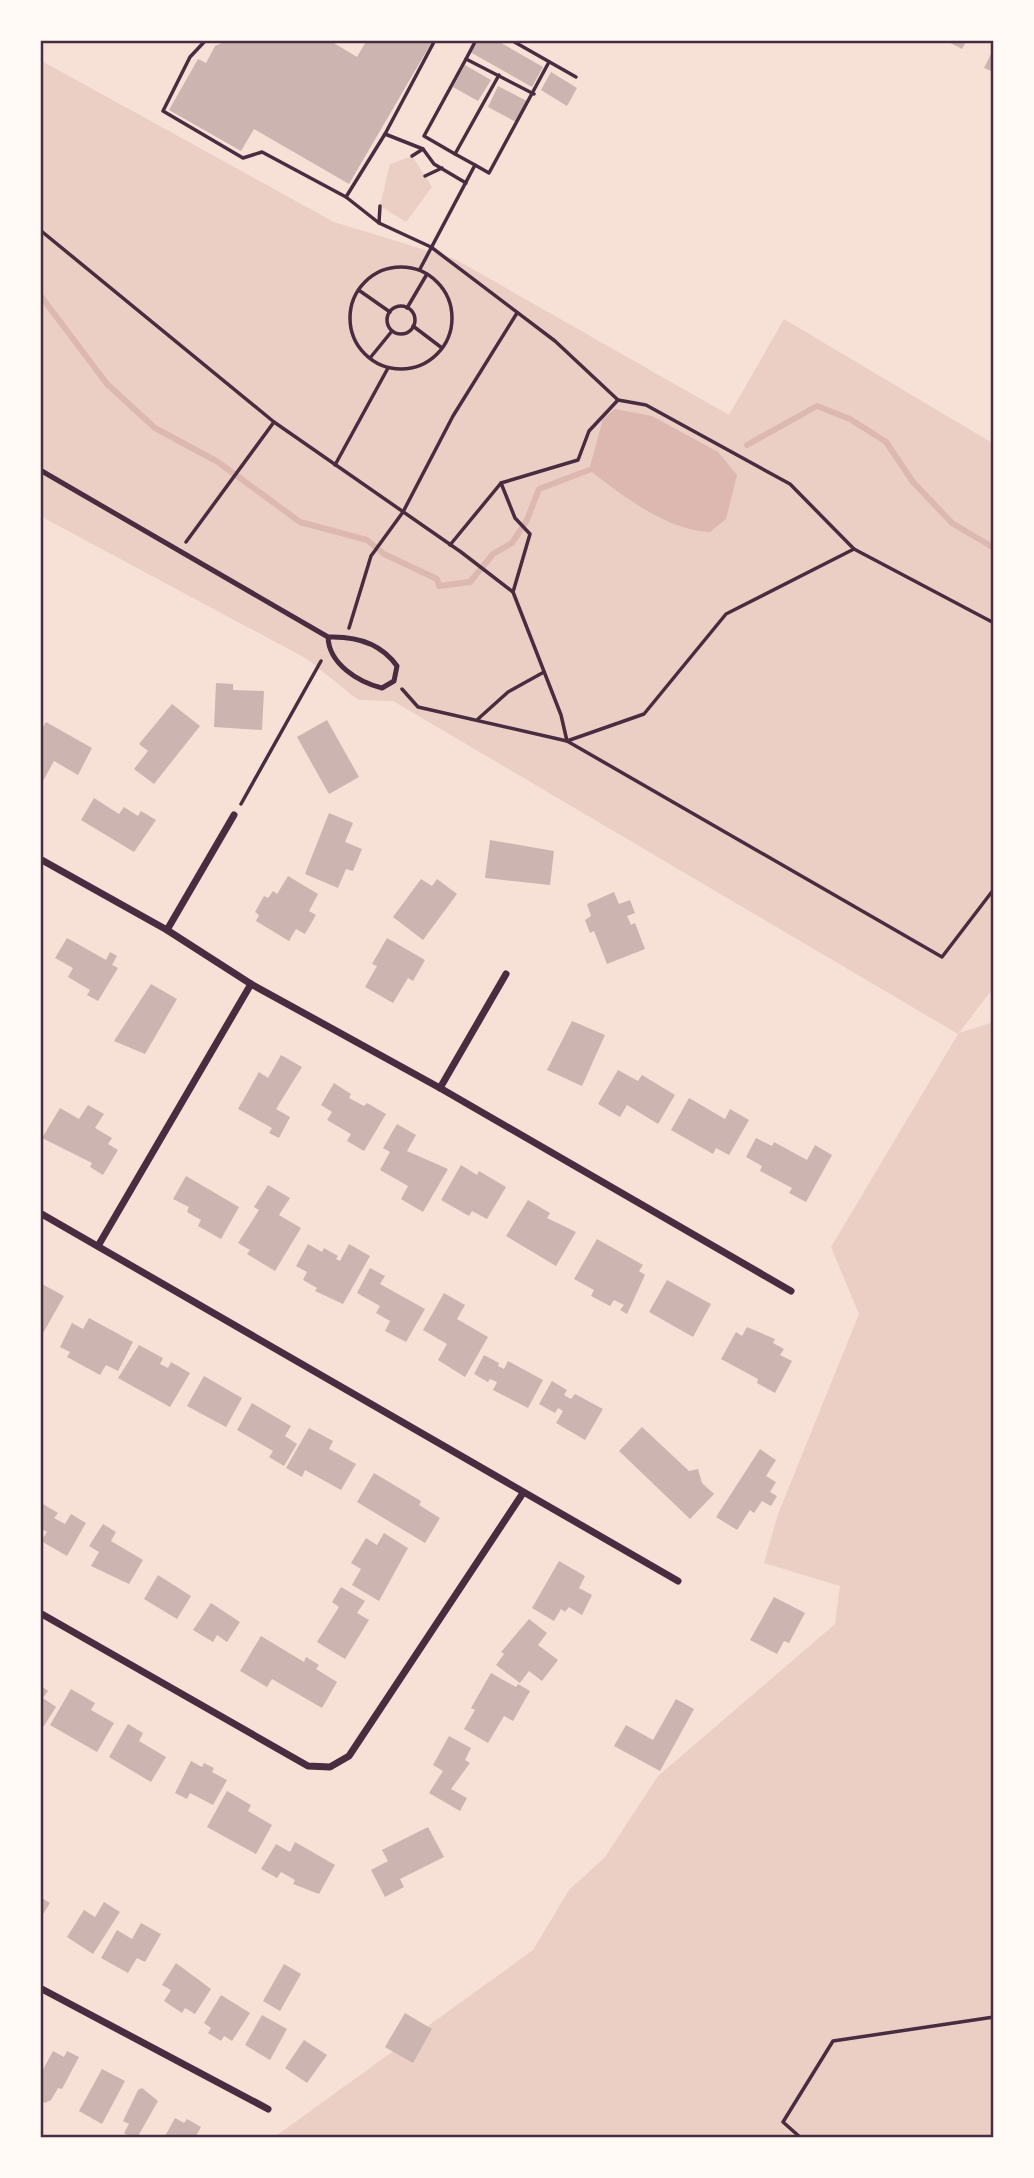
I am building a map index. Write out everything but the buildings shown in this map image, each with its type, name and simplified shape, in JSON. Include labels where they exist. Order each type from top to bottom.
[{"type":"street","points":[[167,930],[234,814]]},
{"type":"street","points":[[40,859],[167,930],[251,984],[440,1088],[791,1291]]},
{"type":"street","points":[[440,1088],[506,974]]},
{"type":"street","points":[[98,1246],[251,984]]},
{"type":"street","points":[[40,1213],[678,1581]]},
{"type":"street","points":[[40,1613],[308,1766],[330,1767],[349,1756],[523,1493]]},
{"type":"street","points":[[40,1989],[268,2109]]},
{"type":"lane","points":[[40,470],[328,637],[346,636],[386,649],[397,666],[394,681],[382,688],[362,683],[328,648],[328,637]]},
{"type":"path","points":[[206,40],[190,57],[163,111],[243,158],[262,152],[346,197],[379,223],[431,247],[555,341],[618,400],[646,405],[790,484],[854,550],[994,622]]},
{"type":"path","points":[[346,197],[385,134],[435,40]]},
{"type":"path","points":[[412,156],[421,148],[424,136],[476,40]]},
{"type":"path","points":[[511,40],[576,77]]},
{"type":"path","points":[[466,59],[534,94]]},
{"type":"path","points":[[424,136],[489,173],[549,62]]},
{"type":"path","points":[[455,154],[499,75]]},
{"type":"path","points":[[385,134],[421,148],[434,164],[466,183]]},
{"type":"path","points":[[419,270],[475,165]]},
{"type":"path","points":[[425,177],[442,168]]},
{"type":"path","points":[[379,223],[380,206]]},
{"type":"path","points":[[40,230],[274,422],[450,544],[513,592],[568,741]]},
{"type":"path","points":[[390,268],[419,270],[428,274],[443,289],[451,308],[450,336],[432,359],[403,370],[388,368],[370,359],[356,342],[351,308],[359,290],[376,274],[390,268]]},
{"type":"path","points":[[407,307],[428,274]]},
{"type":"path","points":[[359,290],[390,312]]},
{"type":"path","points":[[399,306],[407,307],[414,316],[413,326],[405,333],[392,331],[387,323],[390,312],[399,306]]},
{"type":"path","points":[[346,636],[372,556],[403,512],[453,416],[517,313]]},
{"type":"path","points":[[413,326],[443,348]]},
{"type":"path","points":[[370,359],[392,331]]},
{"type":"path","points":[[335,465],[388,368]]},
{"type":"path","points":[[450,544],[501,483],[578,460],[589,431],[618,400]]},
{"type":"path","points":[[192,535],[274,422]]},
{"type":"path","points":[[501,483],[515,518],[530,534],[513,592]]},
{"type":"path","points":[[568,741],[644,714],[726,614],[854,550]]},
{"type":"path","points":[[234,814],[325,654]]},
{"type":"path","points":[[477,720],[508,692],[544,672]]},
{"type":"path","points":[[408,696],[418,707],[568,741],[942,957],[994,889]]},
{"type":"path","points":[[801,2138],[783,2122],[833,2041],[994,2017]]},
{"type":"shaded area","points":[[40,60],[334,222],[455,259],[729,415],[784,319],[994,444],[994,987],[959,1033],[994,1022],[994,2138],[273,2138],[533,1950],[569,1890],[605,1857],[658,1776],[835,1624],[840,1586],[764,1563],[778,1514],[859,1314],[831,1247],[958,1034],[393,701],[358,700],[307,659],[40,516]]},
{"type":"shaded area","points":[[412,156],[432,187],[406,222],[380,206],[390,164]]},
{"type":"shaded area","points":[[615,409],[652,416],[718,452],[737,475],[726,519],[710,532],[677,525],[646,510],[589,470],[603,419]]},
{"type":"waterway","points":[[40,295],[107,384],[155,428],[218,462],[300,522],[367,540],[384,554],[437,579],[439,586],[470,582],[493,554],[512,543],[527,520],[539,489],[589,470]]},
{"type":"waterway","points":[[747,445],[817,406],[850,419],[886,442],[913,482],[952,523],[994,548]]}]
